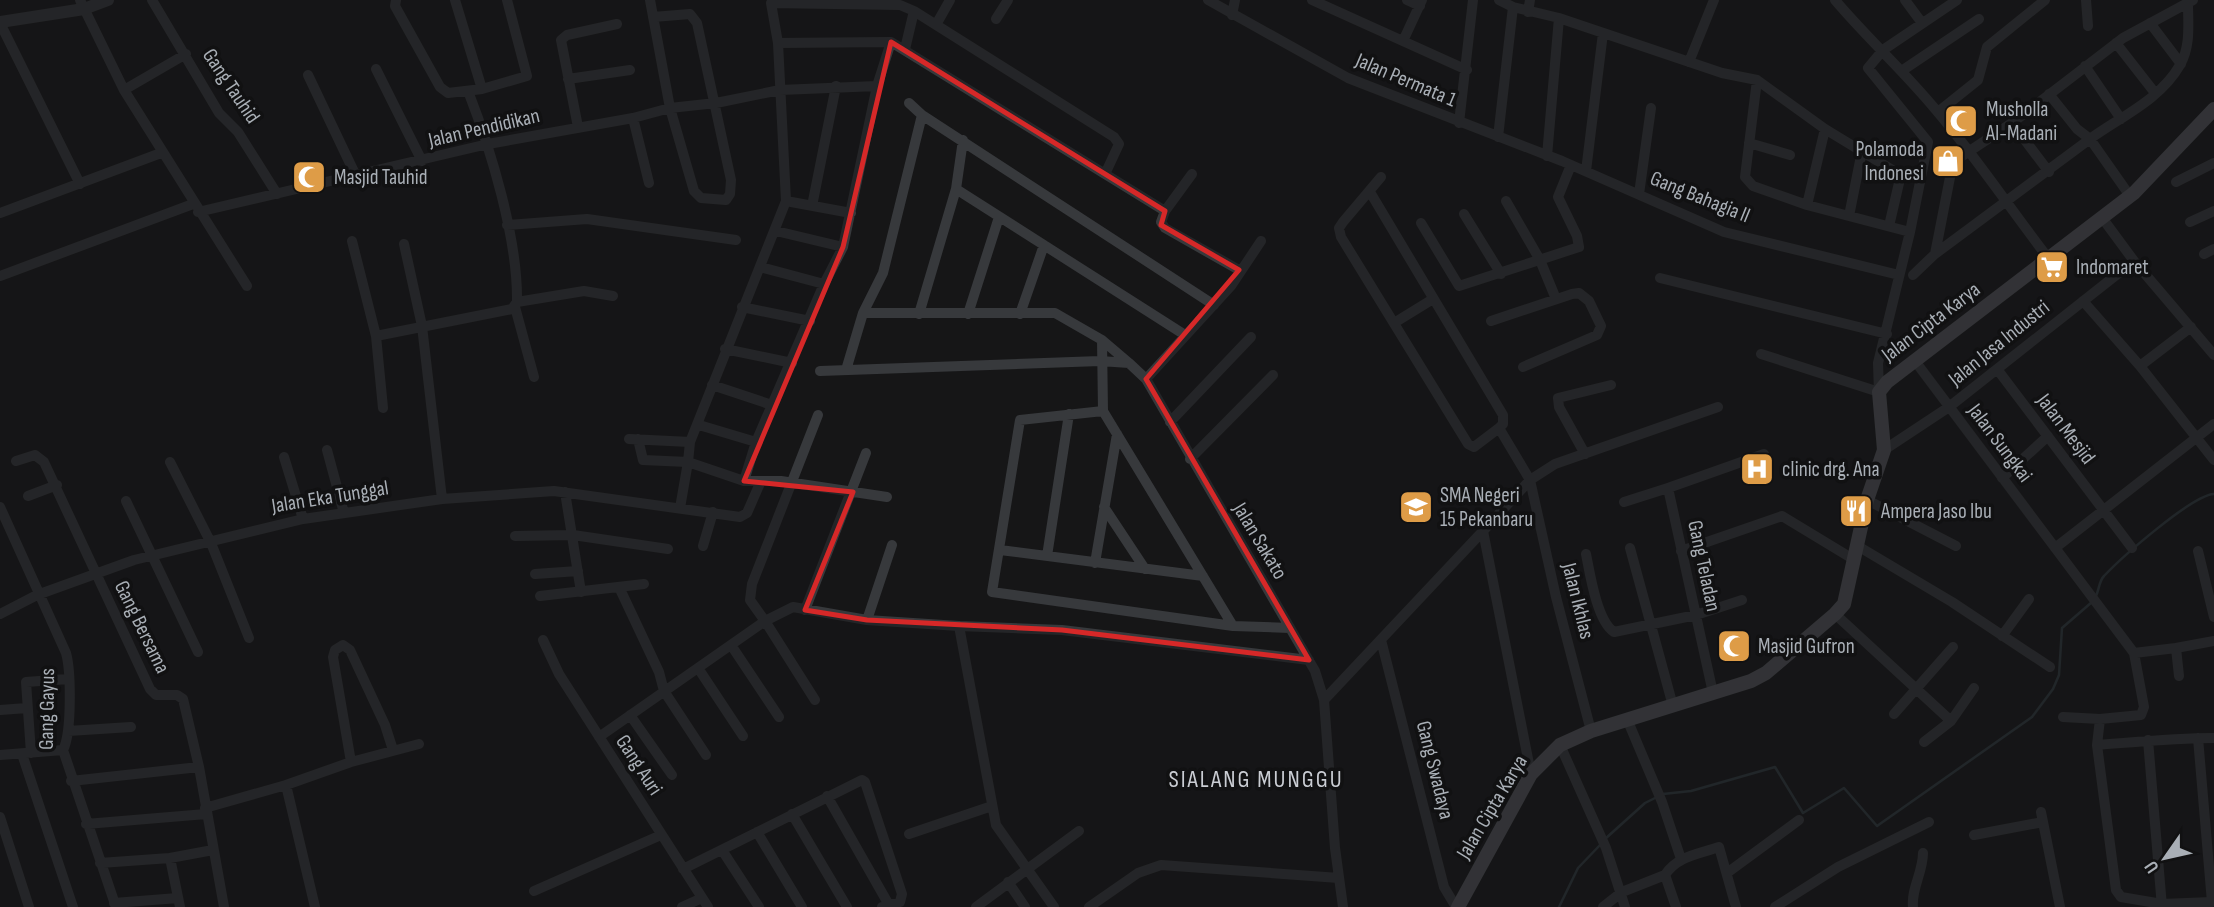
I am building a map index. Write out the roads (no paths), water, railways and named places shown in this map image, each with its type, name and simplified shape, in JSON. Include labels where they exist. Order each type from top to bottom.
[{"type":"main road","name":"Jalan Cipta Karya","points":[[1457,907],[1531,774],[1560,745],[1591,731],[1713,693],[1766,673],[1835,614],[1844,604],[1867,500],[1884,450],[1879,392],[1915,361],[2103,219],[2130,196],[2214,110]]},
{"type":"street","points":[[80,184],[0,23],[108,0]]},
{"type":"street","name":"Gang Tauhid","points":[[152,0],[219,113],[238,132],[277,194]]},
{"type":"street","points":[[396,0],[395,6],[440,87],[449,93],[482,89],[527,76],[507,0]]},
{"type":"street","points":[[455,0],[482,89]]},
{"type":"street","points":[[650,0],[653,17],[670,108],[697,197],[722,201],[730,194],[731,180],[716,103],[694,17],[680,13],[653,17]]},
{"type":"street","points":[[937,23],[950,0]]},
{"type":"street","points":[[996,19],[1008,0]]},
{"type":"street","name":"Jalan Permata 1","points":[[1208,0],[1348,78],[1571,165]]},
{"type":"street","points":[[1232,15],[1235,0]]},
{"type":"street","points":[[1312,0],[1467,70]]},
{"type":"street","points":[[1403,41],[1421,3],[1407,0]]},
{"type":"street","points":[[1459,123],[1473,0]]},
{"type":"street","points":[[1499,0],[1528,12],[1559,18],[1689,62],[1757,80],[1825,129],[1898,176],[1899,183],[1889,226]]},
{"type":"street","points":[[1528,12],[1530,0]]},
{"type":"street","points":[[1689,62],[1714,0]]},
{"type":"street","points":[[1835,0],[1869,41],[1883,50],[1903,70],[1938,112],[2049,259]]},
{"type":"street","points":[[1761,354],[1879,392],[1878,363],[1910,232],[1928,142],[1869,70],[1872,61],[1883,50],[1957,0]]},
{"type":"street","points":[[1938,112],[1978,80],[1987,47],[2045,0]]},
{"type":"street","points":[[2086,0],[2088,26]]},
{"type":"street","points":[[1935,254],[1949,167],[2012,123],[2116,43],[2191,1]]},
{"type":"street","points":[[1913,275],[1935,254],[2155,93],[2181,64],[2188,46],[2191,1]]},
{"type":"street","points":[[1911,2],[1922,23]]},
{"type":"street","points":[[82,4],[124,90],[161,153],[247,286]]},
{"type":"street","points":[[680,508],[690,442],[786,201],[778,43],[771,4],[901,5],[914,11],[937,23],[1114,137],[1119,144],[1106,172]]},
{"type":"street","points":[[1498,137],[1513,7]]},
{"type":"street","points":[[905,49],[914,11]]},
{"type":"street","points":[[1547,156],[1559,18]]},
{"type":"street","points":[[1903,70],[1979,19]]},
{"type":"street","points":[[2150,23],[2181,64]]},
{"type":"street","points":[[578,127],[563,37],[617,24]]},
{"type":"street","points":[[1586,171],[1603,33]]},
{"type":"street","points":[[778,43],[891,42],[1106,172],[1165,211]]},
{"type":"street","points":[[744,481],[756,442],[824,284],[843,247],[877,86],[891,42]]},
{"type":"street","points":[[2116,43],[2155,93]]},
{"type":"street","points":[[124,90],[186,54]]},
{"type":"street","points":[[2085,66],[2121,119]]},
{"type":"street","points":[[376,69],[422,162]]},
{"type":"street","points":[[568,79],[630,70]]},
{"type":"street","points":[[308,75],[356,176]]},
{"type":"street","points":[[1757,80],[1749,143],[1748,181],[1753,186],[1807,205],[1910,232]]},
{"type":"street","points":[[812,206],[836,86]]},
{"type":"street","name":"Jalan Pendidikan","points":[[0,276],[196,208],[277,194],[422,162],[488,144],[633,118],[670,108],[716,103],[780,90],[877,86]]},
{"type":"street","points":[[468,91],[488,144],[507,225],[516,304],[534,377]]},
{"type":"street","points":[[2049,94],[2077,129],[2090,139],[2130,196]]},
{"type":"street","points":[[909,103],[922,115],[1214,305]]},
{"type":"street","points":[[1639,194],[1651,108]]},
{"type":"street","points":[[846,370],[863,313],[883,273],[922,115]]},
{"type":"street","points":[[633,118],[649,183]]},
{"type":"street","points":[[2012,123],[2049,172]]},
{"type":"street","points":[[1807,205],[1825,129]]},
{"type":"street","points":[[919,314],[956,189],[963,140]]},
{"type":"street","points":[[1749,143],[1790,155]]},
{"type":"street","points":[[1849,216],[1862,151]]},
{"type":"street","points":[[0,212],[161,153]]},
{"type":"street","points":[[2176,182],[2214,163]]},
{"type":"street","points":[[1420,223],[1457,285],[1465,286],[1579,247],[1577,236],[1559,197],[1571,165]]},
{"type":"street","name":"Gang Bahagia ll","points":[[1571,165],[1724,232],[1899,275]]},
{"type":"street","points":[[1192,174],[1165,211],[1161,222],[1165,228],[1239,271]]},
{"type":"street","points":[[1381,177],[1343,222],[1339,233],[1471,447],[1499,428]]},
{"type":"street","points":[[956,189],[1185,335]]},
{"type":"street","name":"Jalan Ikhlas","points":[[1370,192],[1503,415],[1503,424],[1499,428],[1530,480],[1556,597],[1591,731]]},
{"type":"street","points":[[786,201],[851,213]]},
{"type":"street","points":[[1506,201],[1540,260],[1556,299]]},
{"type":"street","points":[[2190,222],[2214,211]]},
{"type":"street","points":[[1464,214],[1501,274]]},
{"type":"street","points":[[968,314],[999,217]]},
{"type":"street","points":[[507,225],[587,219],[736,240]]},
{"type":"street","points":[[2103,219],[2134,261],[2214,355]]},
{"type":"street","points":[[776,231],[843,247]]},
{"type":"street","points":[[352,241],[376,336],[383,408]]},
{"type":"street","points":[[1146,379],[1231,285],[1261,241]]},
{"type":"street","points":[[404,244],[422,327],[442,499]]},
{"type":"street","points":[[1020,314],[1044,245]]},
{"type":"street","points":[[2204,254],[2214,249]]},
{"type":"street","name":"Jalan Jasa Industri","points":[[1884,450],[1949,407],[2134,261]]},
{"type":"street","points":[[760,267],[824,284]]},
{"type":"street","points":[[1660,278],[1886,334]]},
{"type":"street","points":[[376,336],[584,291],[613,296]]},
{"type":"street","points":[[1491,321],[1556,299],[1579,293],[1585,296],[1601,326],[1600,332],[1522,367]]},
{"type":"street","points":[[1394,323],[1433,299]]},
{"type":"street","points":[[2083,301],[2140,366],[2214,460]]},
{"type":"street","points":[[742,307],[810,321]]},
{"type":"street","name":"Jalan Sakato","points":[[863,313],[1055,313],[1102,340],[1146,379],[1309,660],[1324,700],[1343,907]]},
{"type":"street","points":[[2140,366],[2191,327]]},
{"type":"street","points":[[1170,422],[1251,337]]},
{"type":"street","points":[[1102,340],[1102,411],[1233,626]]},
{"type":"street","points":[[725,349],[792,363]]},
{"type":"street","name":"Jalan Sungkai","points":[[1915,361],[2134,653]]},
{"type":"street","points":[[820,370],[1129,363]]},
{"type":"street","name":"Jalan Mesjid","points":[[1997,369],[2132,548]]},
{"type":"street","points":[[1190,459],[1273,375]]},
{"type":"street","points":[[712,385],[772,405]]},
{"type":"street","points":[[1585,454],[1559,407],[1558,398],[1611,385]]},
{"type":"street","points":[[1324,700],[1530,480],[1555,464],[1718,407]]},
{"type":"street","points":[[1102,411],[1020,420],[1000,550],[991,587],[995,595],[1233,626],[1290,628]]},
{"type":"street","points":[[1047,556],[1069,414]]},
{"type":"street","points":[[815,700],[750,600],[750,592],[790,482],[818,415]]},
{"type":"street","points":[[2055,548],[2105,512],[2214,424]]},
{"type":"street","points":[[699,425],[756,442]]},
{"type":"street","points":[[1095,563],[1117,434]]},
{"type":"street","points":[[2002,478],[2048,436]]},
{"type":"street","points":[[690,442],[634,439],[643,460],[688,462],[744,481],[790,482],[887,497]]},
{"type":"street","points":[[327,450],[344,513]]},
{"type":"street","points":[[805,610],[866,453]]},
{"type":"street","points":[[1624,502],[1764,454]]},
{"type":"street","name":"Gang Bersama","points":[[16,461],[39,456],[57,485],[150,689],[156,695],[177,695],[183,699],[199,767],[224,907]]},
{"type":"street","points":[[284,457],[303,519]]},
{"type":"street","points":[[170,462],[211,543],[249,638]]},
{"type":"street","name":"Jalan Eka Tunggal","points":[[0,614],[37,595],[134,559],[211,543],[240,532],[303,519],[442,499],[565,492],[743,516],[761,481]]},
{"type":"street","points":[[28,496],[57,485]]},
{"type":"street","name":"Gang Teladan","points":[[1668,488],[1713,693]]},
{"type":"street","points":[[565,492],[581,592]]},
{"type":"street","points":[[1867,500],[1956,546]]},
{"type":"street","points":[[126,501],[198,652]]},
{"type":"street","name":"Gang Gayus","points":[[0,507],[37,595],[66,653],[71,671],[68,679],[68,741],[63,750],[71,781],[115,905]]},
{"type":"street","points":[[1104,508],[1145,569]]},
{"type":"street","points":[[703,545],[713,512]]},
{"type":"street","points":[[1681,551],[1782,516],[1854,552],[2002,636],[2049,667]]},
{"type":"street","points":[[1483,531],[1531,774]]},
{"type":"street","points":[[515,536],[572,535],[668,549]]},
{"type":"street","points":[[867,620],[892,545]]},
{"type":"street","points":[[1630,548],[1673,706]]},
{"type":"street","points":[[1000,550],[1203,576]]},
{"type":"street","points":[[2198,551],[2214,617]]},
{"type":"street","points":[[1586,554],[1592,586],[1606,626],[1614,632],[1696,615],[1742,600]]},
{"type":"street","points":[[535,574],[578,571]]},
{"type":"street","points":[[540,596],[644,584]]},
{"type":"street","points":[[619,587],[659,672],[664,691],[706,755]]},
{"type":"street","points":[[2002,636],[2029,599]]},
{"type":"street","points":[[599,737],[785,609],[867,620],[1062,630],[1309,660]]},
{"type":"street","points":[[1835,614],[1951,721]]},
{"type":"street","points":[[959,626],[996,825],[1054,907]]},
{"type":"street","name":"Gang Auri","points":[[543,640],[559,674],[705,903]]},
{"type":"street","name":"Gang Swadaya","points":[[1381,640],[1444,887],[1457,907]]},
{"type":"street","points":[[2063,717],[2099,719],[2143,713],[2134,653],[2214,641]]},
{"type":"street","points":[[351,762],[333,657],[335,650],[343,645],[350,650],[385,725],[393,750]]},
{"type":"street","points":[[731,645],[779,717]]},
{"type":"street","points":[[1894,714],[1953,647]]},
{"type":"street","points":[[2176,648],[2179,676]]},
{"type":"street","points":[[698,668],[743,736]]},
{"type":"street","points":[[68,679],[26,682],[26,754],[73,907]]},
{"type":"street","points":[[1924,742],[1951,721],[1974,688]]},
{"type":"street","points":[[0,710],[27,708]]},
{"type":"street","points":[[630,715],[672,775]]},
{"type":"street","points":[[1627,719],[1662,802],[1681,859]]},
{"type":"street","points":[[2099,719],[2097,746],[2117,894],[2123,898],[2162,906],[2212,901],[2198,738]]},
{"type":"street","points":[[68,731],[131,727]]},
{"type":"street","points":[[2097,746],[2148,740],[2214,738]]},
{"type":"street","points":[[2148,740],[2162,906]]},
{"type":"street","points":[[86,824],[205,811],[351,762],[419,744]]},
{"type":"street","points":[[1560,745],[1604,843],[1625,907]]},
{"type":"street","points":[[0,755],[63,750]]},
{"type":"street","points":[[71,781],[199,767]]},
{"type":"street","points":[[683,869],[854,782],[865,782],[902,894],[900,902],[886,906],[827,796]]},
{"type":"street","points":[[286,785],[315,907]]},
{"type":"street","points":[[909,834],[992,806]]},
{"type":"street","points":[[792,814],[847,907]]},
{"type":"street","points":[[0,817],[29,907]]},
{"type":"street","points":[[1974,835],[2042,817],[2060,907]]},
{"type":"street","points":[[1727,873],[1799,820]]},
{"type":"street","points":[[1775,907],[1847,862],[1929,822]]},
{"type":"street","points":[[976,907],[1079,831]]},
{"type":"street","points":[[757,832],[802,907]]},
{"type":"street","points":[[534,891],[661,835]]},
{"type":"street","points":[[1603,907],[1622,892],[1665,875],[1681,859],[1718,847],[1737,907]]},
{"type":"street","points":[[100,863],[170,858],[213,850]]},
{"type":"street","points":[[722,850],[759,907]]},
{"type":"street","points":[[1913,907],[1912,895],[1923,869],[1923,853]]},
{"type":"street","points":[[115,905],[179,903],[170,858]]},
{"type":"street","points":[[1089,907],[1138,873],[1161,865],[1339,878]]},
{"type":"street","points":[[1665,875],[1676,907]]},
{"type":"street","points":[[1008,882],[1025,907]]},
{"type":"street","points":[[682,907],[705,903]]},
{"type":"waterway","points":[[2096,596],[2104,576],[2140,542],[2190,505],[2214,494]]},
{"type":"waterway","points":[[1663,794],[1691,791],[1775,767],[1803,813],[1844,788],[1877,826],[2032,717],[2053,689],[2059,675],[2062,628],[2092,602]]},
{"type":"waterway","points":[[1605,839],[1645,803],[1657,797]]},
{"type":"waterway","points":[[1559,907],[1578,868],[1601,844]]},
{"type":"place","name":"Musholla Al-Madani","points":[[1961,121]]},
{"type":"place","name":"Polamoda Indonesi","points":[[1948,161]]},
{"type":"place","name":"Masjid Tauhid","points":[[309,177]]},
{"type":"place","name":"Indomaret","points":[[2052,267]]},
{"type":"place","name":"clinic drg. Ana","points":[[1757,469]]},
{"type":"place","name":"SMA Negeri 15 Pekanbaru","points":[[1416,507]]},
{"type":"place","name":"Ampera Jaso Ibu","points":[[1856,511]]},
{"type":"place","name":"Masjid Gufron","points":[[1734,646]]},
{"type":"district","name":"SIALANG MUNGGU","points":[[1256,779]]}]
